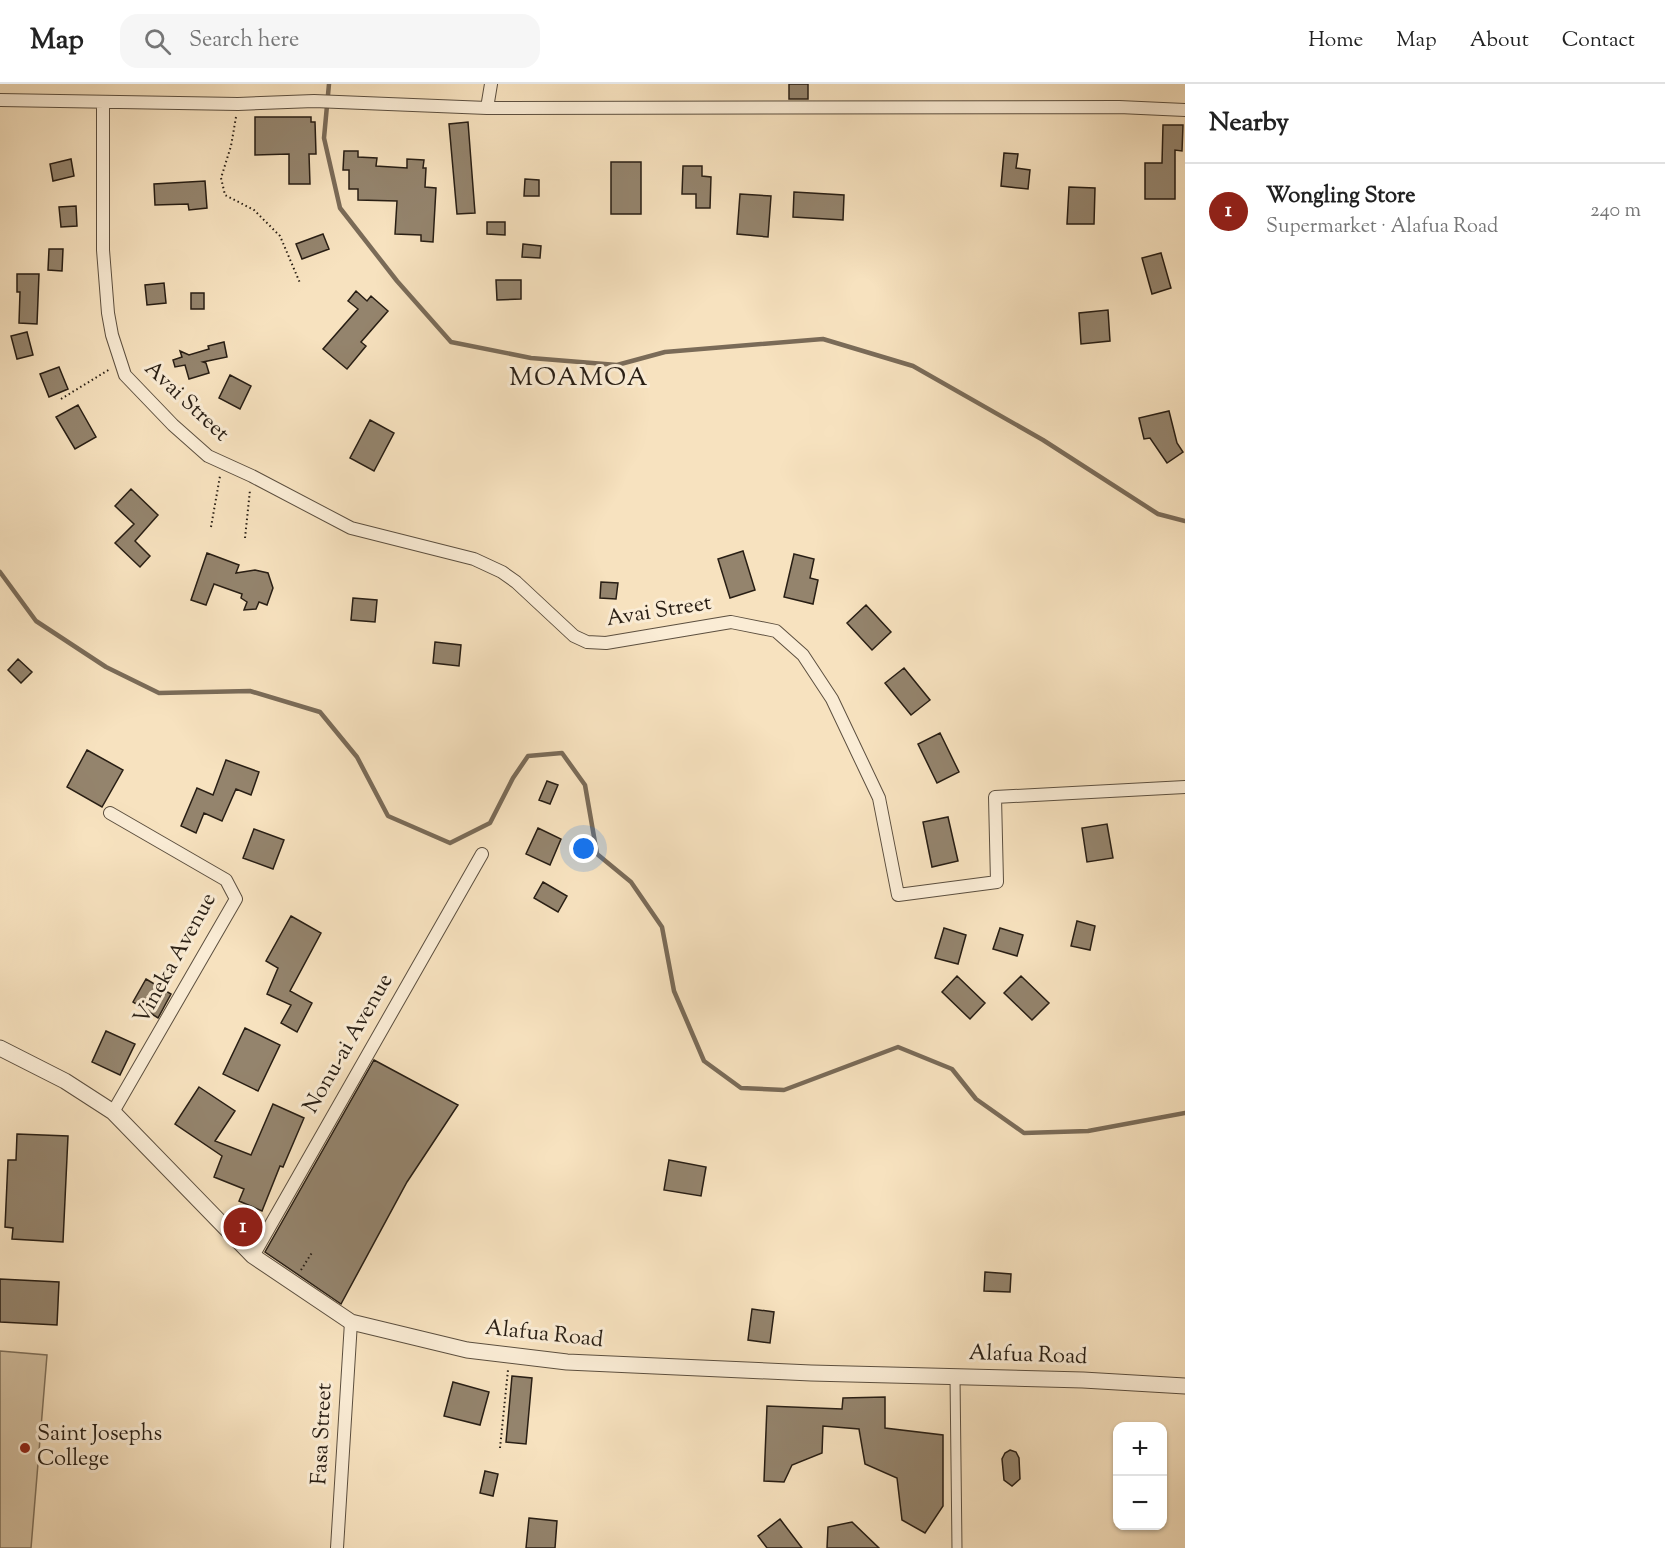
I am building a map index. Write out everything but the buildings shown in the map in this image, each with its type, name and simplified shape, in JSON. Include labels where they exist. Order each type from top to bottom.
[{"type":"street","points":[[487,108],[491,84]]},
{"type":"street","points":[[0,100],[238,104],[314,101],[487,108],[1119,107],[1185,110]]},
{"type":"street","name":"Avai Street","points":[[103,102],[103,250],[112,335],[125,375],[173,425],[208,456],[252,476],[351,528],[474,559],[502,572],[516,582],[574,636],[587,642],[606,643],[731,622],[776,632],[803,655],[832,699],[879,798],[898,895],[997,882],[995,796],[1185,787]]},
{"type":"street","name":"Vineka Avenue","points":[[110,813],[226,880],[236,899],[113,1112]]},
{"type":"street","name":"Nonu-ai Avenue","points":[[253,1256],[482,854]]},
{"type":"street","name":"Alafua Road","points":[[0,1048],[65,1081],[113,1112],[253,1256],[351,1322],[467,1350],[579,1363],[811,1373],[1083,1380],[1185,1386]]},
{"type":"street","name":"Fasa Street","points":[[337,1548],[351,1322]]},
{"type":"street","points":[[955,1377],[957,1548]]},
{"type":"path","points":[[238,104],[231,146],[221,178],[225,195],[254,210],[280,236],[300,283]]},
{"type":"path","points":[[62,399],[121,361]]},
{"type":"path","points":[[211,527],[222,464]]},
{"type":"path","points":[[245,538],[252,476]]},
{"type":"path","points":[[294,1283],[313,1251]]},
{"type":"path","points":[[500,1448],[510,1355]]},
{"type":"shaded area","name":"Saint Josephs College","points":[[0,1351],[47,1355],[31,1548],[0,1548]]},
{"type":"waterway","points":[[329,84],[324,138],[340,208],[397,281],[451,342],[531,358],[617,365],[665,352],[823,339],[913,366],[1043,440],[1158,514],[1185,521]]},
{"type":"waterway","points":[[0,572],[36,621],[106,667],[159,693],[250,691],[320,712],[357,757],[388,816],[450,843],[490,823],[513,778],[528,756],[562,753],[585,785],[597,854],[631,882],[662,927],[674,991],[704,1061],[741,1088],[784,1090],[898,1047],[952,1069],[976,1099],[1024,1133],[1088,1131],[1185,1113]]},
{"type":"place","name":"Wongling Store","points":[[243,1227]]},
{"type":"place","name":"Saint Josephs College","points":[[25,1448]]},
{"type":"district","name":"MOAMOA","points":[[579,378]]}]
